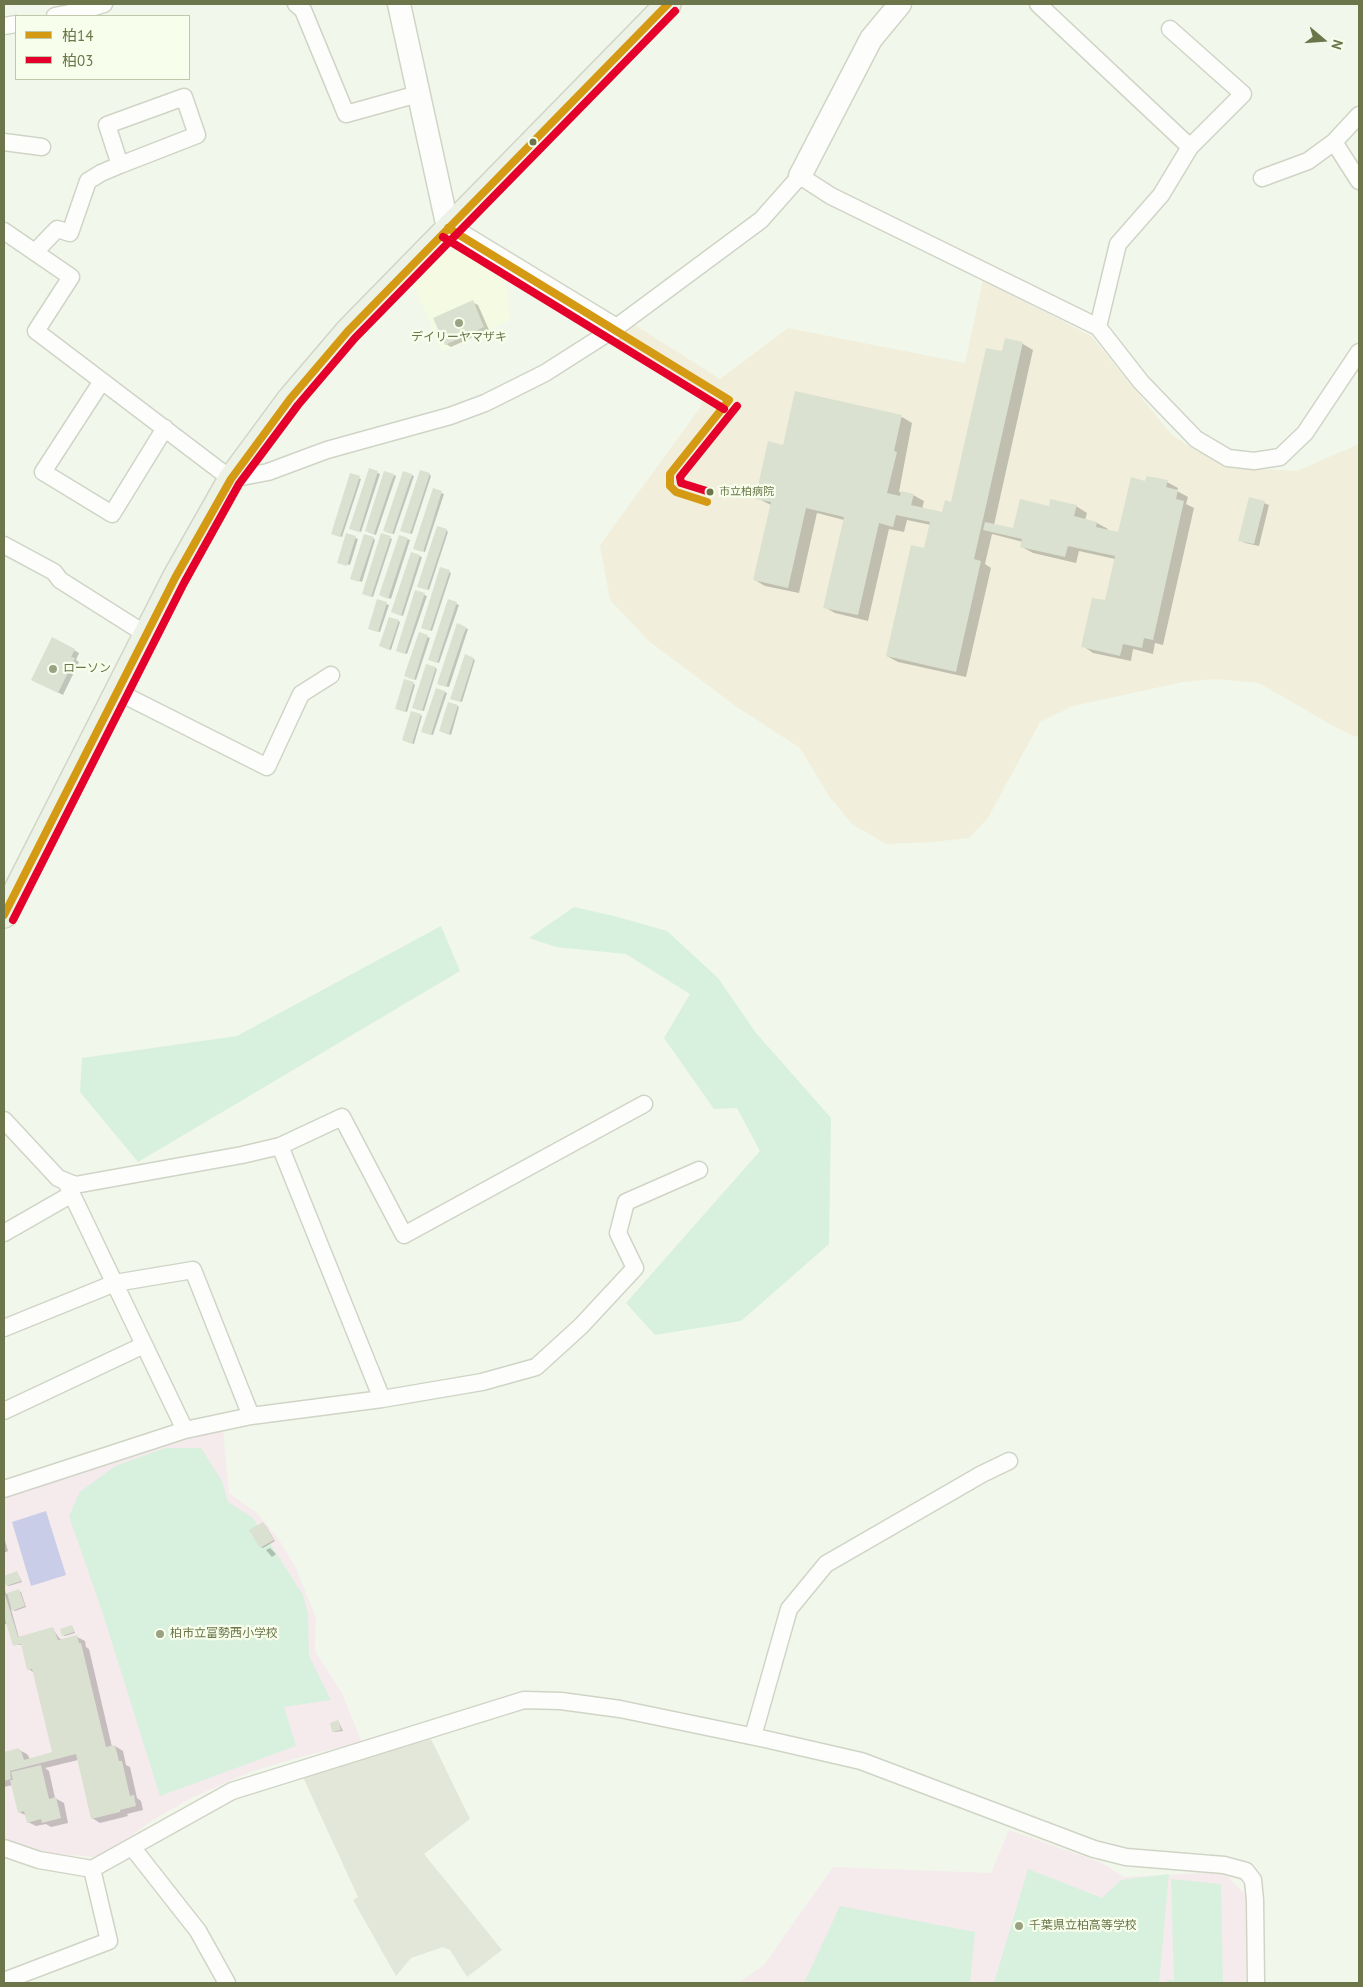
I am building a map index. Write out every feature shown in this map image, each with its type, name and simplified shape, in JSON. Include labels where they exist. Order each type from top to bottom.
[{"type":"main road","points":[[4,915],[180,570],[231,479],[317,365],[448,228],[668,4]]},
{"type":"street","points":[[60,15],[104,4]]},
{"type":"street","points":[[296,4],[303,10],[346,114],[418,94]]},
{"type":"street","points":[[399,4],[448,228],[614,329]]},
{"type":"street","points":[[4,231],[72,277],[36,331],[231,479],[268,472],[327,450],[450,416],[485,403],[544,373],[614,329],[761,220],[800,176],[871,39],[900,4]]},
{"type":"street","points":[[1038,4],[1190,147]]},
{"type":"street","points":[[1098,326],[1118,244],[1160,195],[1190,147],[1243,94],[1170,29]]},
{"type":"street","points":[[36,252],[57,229],[70,233],[88,181],[100,173],[197,135],[184,98],[107,125],[120,165]]},
{"type":"street","points":[[1262,178],[1308,161],[1334,142],[1359,115]]},
{"type":"street","points":[[4,142],[42,147]]},
{"type":"street","points":[[1334,142],[1359,181]]},
{"type":"street","points":[[800,176],[831,196],[1098,326],[1141,382],[1196,439],[1228,458],[1254,462],[1280,457],[1305,433],[1359,352]]},
{"type":"street","points":[[102,382],[43,472],[112,514],[164,428]]},
{"type":"street","points":[[4,545],[54,572],[60,580],[147,634]]},
{"type":"street","points":[[118,692],[267,766],[301,694],[331,675]]},
{"type":"street","points":[[4,1233],[69,1188],[280,1146],[342,1117],[404,1235],[644,1104]]},
{"type":"street","points":[[4,1120],[69,1188],[185,1430]]},
{"type":"street","points":[[280,1146],[382,1398]]},
{"type":"street","points":[[4,1489],[185,1430],[251,1416],[482,1382],[536,1367],[581,1326],[635,1268],[618,1233],[626,1202],[699,1170]]},
{"type":"street","points":[[4,1328],[114,1283],[193,1270],[251,1416]]},
{"type":"street","points":[[4,1411],[144,1345]]},
{"type":"street","points":[[753,1736],[789,1609],[826,1564],[982,1474],[1009,1461]]},
{"type":"street","points":[[4,1848],[39,1860],[92,1869],[232,1791],[524,1700],[561,1701],[620,1709],[753,1736],[861,1761],[1094,1849],[1126,1857],[1224,1865],[1246,1871],[1253,1880],[1255,1900],[1256,1983]]},
{"type":"street","points":[[132,1847],[198,1931],[227,1983]]},
{"type":"street","points":[[4,1981],[109,1941],[92,1869]]},
{"type":"shaded area","points":[[443,251],[466,251],[505,274],[510,320],[443,352],[413,284]]},
{"type":"shaded area","name":"市立柏病院","points":[[983,280],[1091,336],[1171,434],[1198,452],[1244,468],[1297,471],[1359,444],[1359,738],[1337,728],[1259,683],[1215,679],[1183,682],[1073,706],[1040,722],[988,818],[969,838],[886,844],[852,824],[829,796],[800,748],[737,707],[650,642],[610,600],[600,545],[700,408],[702,400],[608,342],[635,325],[720,379],[788,328],[965,363]]},
{"type":"shaded area","points":[[574,907],[667,931],[718,978],[756,1033],[831,1118],[829,1244],[741,1321],[655,1335],[626,1303],[760,1151],[737,1108],[714,1109],[664,1038],[690,994],[626,954],[556,947],[529,938]]},
{"type":"shaded area","points":[[441,926],[460,971],[138,1162],[80,1092],[82,1058],[237,1036]]},
{"type":"shaded area","name":"柏市立富勢西小学校","points":[[223,1430],[229,1493],[258,1514],[278,1538],[295,1566],[316,1618],[315,1651],[342,1693],[362,1742],[250,1772],[191,1798],[153,1820],[109,1852],[93,1857],[47,1853],[4,1842],[4,1494],[118,1451]]},
{"type":"shaded area","points":[[165,1448],[201,1448],[222,1481],[228,1502],[253,1518],[282,1562],[303,1595],[308,1614],[309,1656],[331,1700],[284,1707],[296,1746],[160,1796],[103,1614],[69,1516],[80,1492],[115,1466]]},
{"type":"shaded area","points":[[431,1739],[470,1819],[424,1854],[502,1950],[467,1977],[450,1950],[443,1947],[411,1958],[396,1976],[353,1900],[358,1897],[302,1775]]},
{"type":"shaded area","name":"千葉県立柏高等学校","points":[[1009,1830],[1100,1862],[1124,1877],[1223,1872],[1246,1895],[1246,1983],[738,1983],[764,1965],[833,1867],[991,1873]]},
{"type":"shaded area","points":[[1028,1869],[1102,1898],[1121,1880],[1169,1874],[1159,1983],[994,1983]]},
{"type":"shaded area","points":[[1171,1879],[1221,1884],[1223,1983],[1166,1983],[1167,1980],[1174,1980]]},
{"type":"shaded area","points":[[840,1906],[975,1932],[970,1983],[804,1983]]},
{"type":"water","points":[[46,1511],[66,1575],[31,1586],[12,1522]]},
{"type":"building","name":"デイリーヤマザキ","points":[[473,300],[484,327],[445,345],[433,318]]},
{"type":"building","points":[[1005,338],[1023,342],[974,559],[981,561],[956,672],[886,656],[911,545],[924,548],[930,522],[896,515],[893,527],[879,523],[858,615],[823,608],[844,517],[806,508],[788,588],[753,580],[771,502],[755,499],[768,441],[783,445],[795,391],[902,415],[894,451],[897,452],[887,493],[900,496],[901,491],[914,494],[911,505],[942,512],[945,500],[951,502],[986,348],[1002,351]]},
{"type":"building","points":[[369,468],[378,471],[359,532],[349,529]]},
{"type":"building","points":[[420,470],[430,473],[410,534],[400,531]]},
{"type":"building","points":[[384,471],[394,474],[374,534],[365,531]]},
{"type":"building","points":[[403,471],[412,474],[392,534],[383,531]]},
{"type":"building","points":[[350,473],[360,476],[340,537],[331,534]]},
{"type":"building","points":[[1147,476],[1168,480],[1166,487],[1178,490],[1176,499],[1184,501],[1153,640],[1144,638],[1142,648],[1123,644],[1120,656],[1081,647],[1092,598],[1105,600],[1115,556],[1068,546],[1065,557],[1020,547],[1022,539],[983,530],[985,522],[1013,528],[1020,499],[1049,506],[1050,499],[1077,505],[1074,516],[1097,522],[1096,527],[1118,532],[1131,477],[1145,481]]},
{"type":"building","points":[[433,488],[442,491],[423,552],[413,549]]},
{"type":"building","points":[[1249,497],[1265,501],[1254,544],[1238,541]]},
{"type":"building","points":[[437,526],[447,529],[427,590],[417,587]]},
{"type":"building","points":[[346,533],[356,536],[347,566],[337,563]]},
{"type":"building","points":[[381,533],[391,536],[371,597],[362,594]]},
{"type":"building","points":[[364,534],[374,537],[359,582],[350,579]]},
{"type":"building","points":[[399,535],[408,538],[388,599],[379,595]]},
{"type":"building","points":[[411,552],[420,555],[401,616],[391,612]]},
{"type":"building","points":[[440,567],[450,570],[430,631],[421,628]]},
{"type":"building","points":[[415,590],[425,593],[405,654],[396,651]]},
{"type":"building","points":[[377,599],[387,602],[378,632],[368,629]]},
{"type":"building","points":[[448,599],[457,602],[437,663],[428,660]]},
{"type":"building","points":[[389,617],[399,620],[389,650],[379,646]]},
{"type":"building","points":[[457,623],[466,627],[446,687],[437,684]]},
{"type":"building","points":[[419,632],[428,635],[414,680],[404,676]]},
{"type":"building","name":"ローソン","points":[[52,637],[75,649],[71,657],[75,658],[58,693],[31,680]]},
{"type":"building","points":[[465,654],[474,658],[460,702],[450,699]]},
{"type":"building","points":[[426,664],[436,667],[422,711],[412,708]]},
{"type":"building","points":[[404,679],[414,682],[405,712],[395,709]]},
{"type":"building","points":[[436,688],[445,691],[431,735],[421,732]]},
{"type":"building","points":[[448,702],[458,705],[449,734],[439,731]]},
{"type":"building","points":[[411,711],[421,714],[412,744],[402,740]]},
{"type":"building","points":[[263,1522],[274,1540],[260,1548],[249,1530]]},
{"type":"building","points":[[17,1571],[21,1581],[6,1586],[4,1576]]},
{"type":"building","points":[[19,1589],[25,1606],[12,1611],[7,1593]]},
{"type":"building","points":[[4,1591],[18,1637],[53,1627],[58,1640],[77,1635],[79,1643],[81,1643],[106,1747],[115,1745],[119,1761],[122,1761],[130,1796],[134,1795],[136,1806],[91,1819],[76,1754],[10,1771],[11,1779],[4,1781],[4,1752],[19,1748],[24,1760],[52,1752],[32,1669],[27,1670],[21,1644],[13,1646],[4,1616]]},
{"type":"building","points":[[72,1625],[74,1632],[62,1636],[60,1629]]},
{"type":"building","points":[[338,1720],[341,1730],[332,1732],[330,1723]]},
{"type":"building","points":[[41,1765],[49,1799],[56,1797],[61,1818],[42,1823],[41,1819],[27,1823],[24,1811],[18,1813],[10,1780],[13,1780],[11,1772]]},
{"type":"transit line","name":"柏14","points":[[4,915],[175,578],[231,479],[290,399],[348,331],[668,4]]},
{"type":"transit line","name":"柏03","points":[[13,920],[184,583],[239,484],[298,405],[355,338],[675,11]]},
{"type":"transit line","name":"柏14","points":[[448,228],[729,400]]},
{"type":"transit line","name":"柏03","points":[[443,237],[724,409]]},
{"type":"transit line","name":"柏14","points":[[707,502],[676,492],[670,486],[670,474],[729,400]]},
{"type":"transit line","name":"柏03","points":[[710,492],[681,483],[680,477],[737,406]]},
{"type":"place","name":"デイリーヤマザキ","points":[[459,323]]},
{"type":"place","name":"市立柏病院","points":[[710,492]]},
{"type":"place","name":"ローソン","points":[[53,669]]},
{"type":"place","name":"柏市立富勢西小学校","points":[[160,1634]]},
{"type":"place","name":"千葉県立柏高等学校","points":[[1019,1926]]}]
